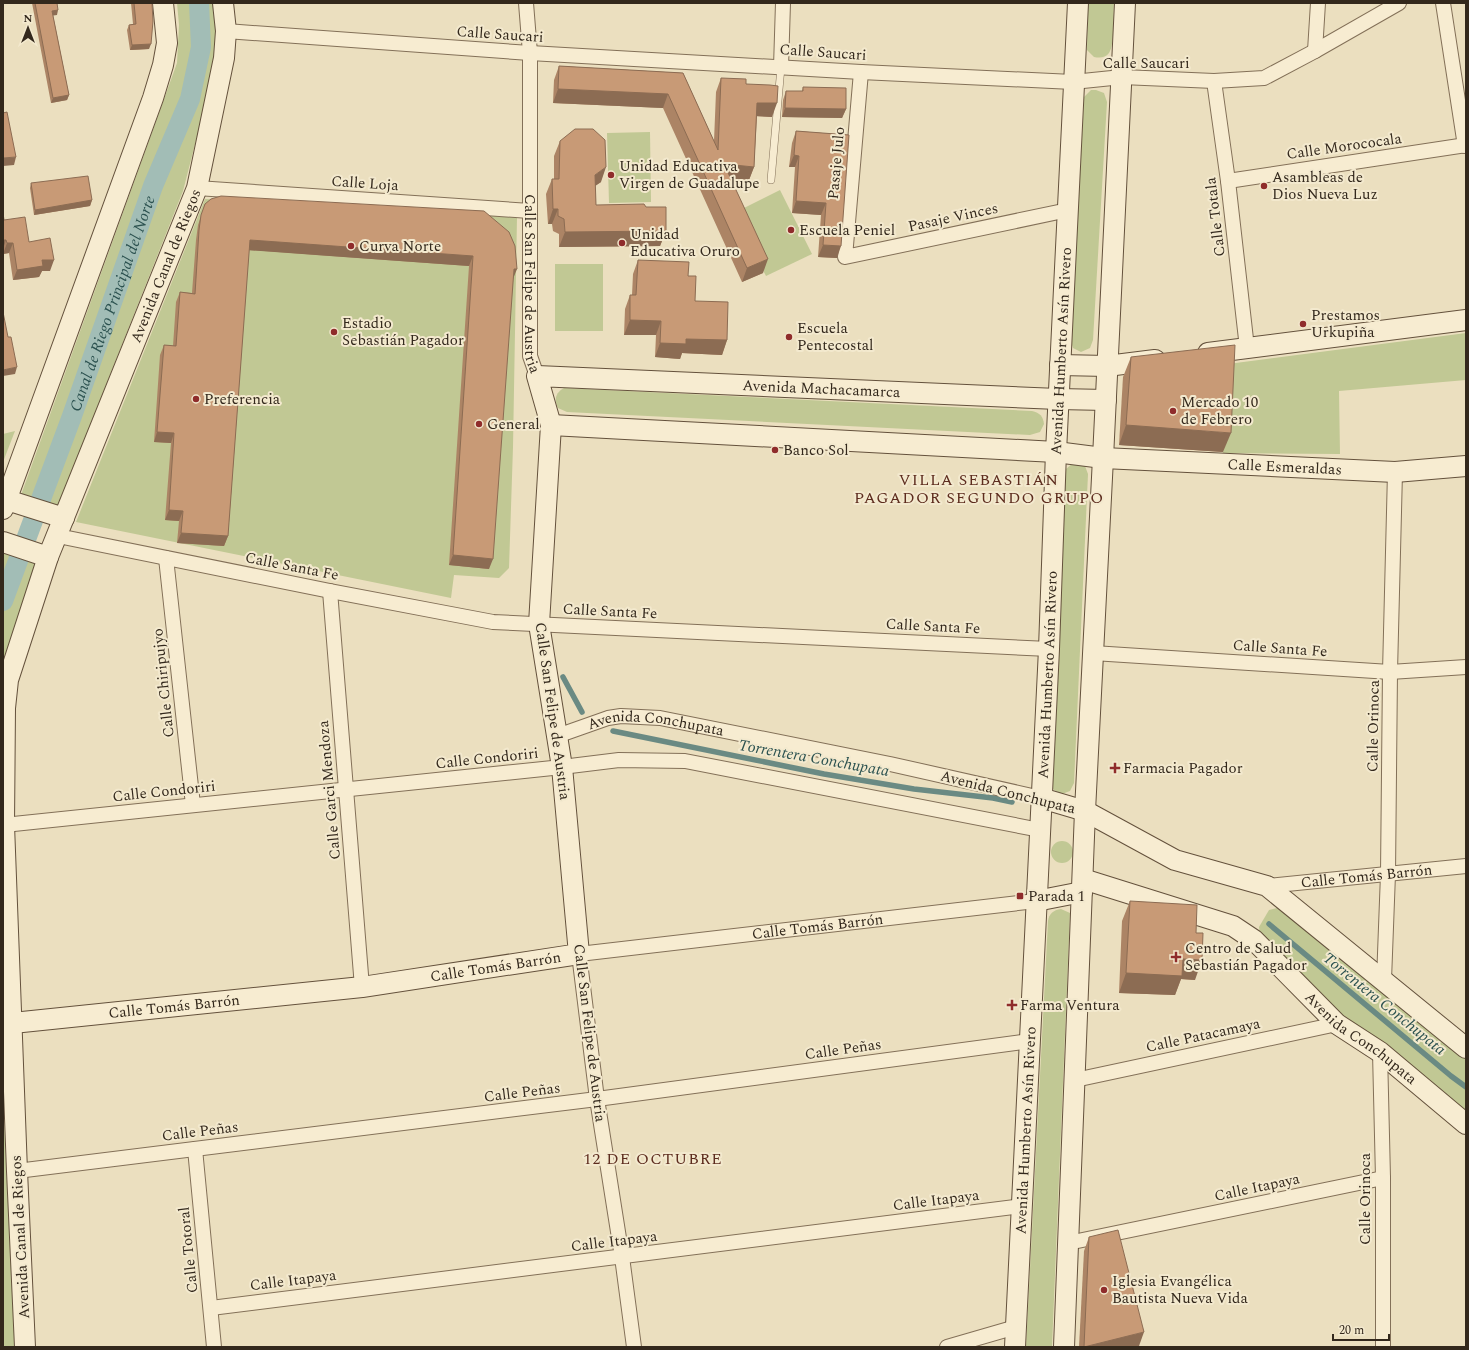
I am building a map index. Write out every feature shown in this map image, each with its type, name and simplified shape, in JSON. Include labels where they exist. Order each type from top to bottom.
[{"type":"street","points":[[49,518],[5,505],[153,98],[163,65],[167,42],[163,3]]},
{"type":"street","name":"Avenida Canal de Riegos","points":[[25,1347],[7,1023],[4,825],[5,708],[24,549],[49,518],[197,188],[224,58],[226,31],[223,3]]},
{"type":"street","name":"Calle San Felipe de Austria","points":[[526,3],[530,53],[530,356],[551,425],[539,624],[562,767],[579,954],[597,1099],[622,1257],[634,1347]]},
{"type":"street","points":[[781,67],[782,3]]},
{"type":"street","name":"Avenida Humberto Asín Rivero","points":[[1015,1347],[1040,830],[1058,399],[1078,3]]},
{"type":"street","points":[[1064,1347],[1085,811],[1125,3]]},
{"type":"street","points":[[1315,52],[1318,3]]},
{"type":"street","name":"Calle Saucari","points":[[226,31],[530,53],[862,72],[1074,82],[1122,77],[1214,81],[1264,78],[1315,52],[1399,3]]},
{"type":"street","points":[[1443,3],[1466,145]]},
{"type":"street","name":"Pasaje Julo","points":[[845,257],[862,72]]},
{"type":"street","name":"Calle Totala","points":[[1214,81],[1228,181],[1247,348]]},
{"type":"street","name":"Calle Morococala","points":[[1228,181],[1466,145]]},
{"type":"street","name":"Calle Loja","points":[[197,188],[530,211]]},
{"type":"street","name":"Pasaje Vinces","points":[[845,257],[1068,210]]},
{"type":"street","points":[[1193,355],[1466,320]]},
{"type":"street","points":[[1060,365],[1107,366],[1169,358]]},
{"type":"street","name":"Avenida Machacamarca","points":[[537,376],[1106,400]]},
{"type":"street","points":[[551,425],[1056,452],[1103,458]]},
{"type":"street","name":"Calle Esmeraldas","points":[[1103,458],[1395,472],[1466,466]]},
{"type":"street","name":"Calle Orinoca","points":[[1384,980],[1388,874],[1390,672],[1395,472]]},
{"type":"street","name":"Calle Santa Fe","points":[[49,518],[166,558],[493,622],[1048,649]]},
{"type":"street","name":"Calle Chiripujyo","points":[[166,558],[193,805]]},
{"type":"street","name":"Calle Garci Mendoza","points":[[330,591],[362,986]]},
{"type":"street","name":"Calle Santa Fe","points":[[1093,653],[1390,672],[1466,667]]},
{"type":"street","name":"Avenida Conchupata","points":[[557,736],[608,718],[621,716],[660,718],[890,764],[1041,798],[1085,811],[1175,860],[1267,886],[1466,1048]]},
{"type":"street","name":"Calle Condoriri","points":[[4,825],[619,760],[685,761],[1040,830]]},
{"type":"street","name":"Calle Tomás Barrón","points":[[1267,886],[1466,866]]},
{"type":"street","name":"Avenida Conchupata","points":[[1036,900],[1082,886],[1233,926],[1254,940],[1337,1024],[1380,1052],[1466,1124]]},
{"type":"street","name":"Calle Tomás Barrón","points":[[7,1023],[362,986],[579,954],[1036,900]]},
{"type":"street","name":"Calle Patacamaya","points":[[1075,1080],[1337,1024]]},
{"type":"street","name":"Calle Peñas","points":[[16,1171],[597,1099],[1030,1041]]},
{"type":"street","name":"Calle Orinoca","points":[[1380,1052],[1383,1347]]},
{"type":"street","name":"Calle Totoral","points":[[195,1149],[214,1347]]},
{"type":"street","name":"Calle Itapaya","points":[[1068,1243],[1382,1178]]},
{"type":"street","name":"Calle Itapaya","points":[[211,1308],[1022,1206]]},
{"type":"street","points":[[946,1347],[1016,1327]]},
{"type":"lane","points":[[771,180],[781,67]]},
{"type":"green space","points":[[177,3],[216,3],[218,30],[213,74],[183,191],[58,506],[21,495],[177,63],[179,25]]},
{"type":"green space","points":[[1088,3],[1114,3],[1112,43],[1111,49],[1106,56],[1098,58],[1094,57],[1087,50]]},
{"type":"green space","points":[[1091,90],[1104,93],[1107,102],[1093,340],[1090,348],[1081,352],[1073,348],[1070,339],[1084,97]]},
{"type":"green space","points":[[650,132],[651,202],[609,203],[607,133]]},
{"type":"green space","points":[[780,190],[812,254],[766,276],[734,213]]},
{"type":"green space","name":"Estadio Sebastián Pagador","points":[[205,199],[517,217],[513,447],[509,568],[499,578],[454,575],[451,598],[76,522]]},
{"type":"green space","points":[[555,264],[603,264],[603,331],[555,331]]},
{"type":"green space","points":[[1466,333],[1466,380],[1339,391],[1340,454],[1223,453],[1228,364]]},
{"type":"green space","points":[[564,388],[1032,411],[1041,415],[1044,424],[1040,432],[1030,435],[567,412],[558,408],[556,402],[557,394]]},
{"type":"green space","points":[[15,431],[3,462],[3,434]]},
{"type":"green space","points":[[1073,463],[1085,466],[1088,474],[1074,783],[1070,791],[1062,794],[1051,787],[1065,473],[1066,469]]},
{"type":"green space","points":[[5,552],[38,564],[3,661],[3,557]]},
{"type":"green space","points":[[1062,841],[1070,844],[1073,852],[1070,860],[1062,863],[1054,860],[1051,852],[1054,844]]},
{"type":"green space","points":[[1277,908],[1466,1055],[1466,1114],[1353,1026],[1260,936],[1259,927],[1269,910]]},
{"type":"green space","points":[[1061,909],[1070,913],[1052,1347],[1026,1347],[1048,921],[1049,916],[1052,913]]},
{"type":"green space","points":[[3,1101],[4,1120],[15,1347],[3,1347]]},
{"type":"building","points":[[35,3],[57,3],[58,10],[52,11],[69,95],[53,98]]},
{"type":"building","points":[[134,3],[152,3],[153,21],[151,44],[132,45],[129,25],[136,24]]},
{"type":"building","points":[[559,66],[683,73],[718,150],[721,78],[746,79],[746,84],[778,86],[777,103],[757,103],[754,167],[724,164],[768,259],[747,268],[668,94],[558,89]]},
{"type":"building","points":[[803,87],[846,88],[846,109],[785,108],[786,91],[803,91]]},
{"type":"building","points":[[7,112],[16,157],[3,158],[3,113]]},
{"type":"building","points":[[575,129],[593,129],[605,140],[606,167],[595,175],[596,205],[644,204],[646,207],[666,207],[666,231],[565,232],[564,219],[558,216],[558,209],[553,209],[552,179],[559,179],[560,141]]},
{"type":"building","points":[[796,131],[849,135],[841,246],[823,245],[826,203],[796,201],[799,156],[794,155]]},
{"type":"building","points":[[88,176],[92,200],[35,210],[31,183]]},
{"type":"building","points":[[221,196],[484,211],[509,232],[515,246],[517,269],[514,269],[493,559],[453,555],[473,256],[250,240],[228,536],[181,533],[183,511],[169,510],[174,433],[157,432],[164,345],[176,346],[180,292],[195,294],[199,230],[201,215],[205,204],[211,199]]},
{"type":"building","points":[[3,213],[4,220],[25,217],[29,242],[50,238],[54,260],[42,260],[43,266],[17,270],[13,243],[7,243],[6,240],[3,240]]},
{"type":"building","points":[[638,260],[689,262],[688,276],[696,276],[695,301],[728,302],[727,340],[686,339],[686,344],[660,343],[661,321],[630,320],[630,295],[636,295]]},
{"type":"building","points":[[3,312],[8,337],[11,337],[17,367],[3,370]]},
{"type":"building","name":"Mercado 10 de Febrero","points":[[1235,345],[1231,433],[1126,425],[1131,357]]},
{"type":"building","points":[[1130,901],[1197,905],[1196,933],[1203,933],[1202,960],[1183,959],[1182,976],[1126,973]]},
{"type":"building","name":"Iglesia Evangélica Bautista Nueva Vida","points":[[1118,1230],[1144,1332],[1084,1347],[1089,1237]]},
{"type":"waterway","name":"Canal de Riego Principal del Norte","points":[[3,601],[72,416],[153,186],[190,99],[201,47],[199,3]]},
{"type":"waterway","name":"Torrentera Conchupata","points":[[563,677],[582,712]]},
{"type":"waterway","name":"Torrentera Conchupata","points":[[613,731],[824,774],[914,789],[993,798],[1012,802]]},
{"type":"waterway","name":"Torrentera Conchupata","points":[[1269,924],[1466,1087]]},
{"type":"place","name":"Unidad Educativa Virgen de Guadalupe","points":[[611,175]]},
{"type":"place","name":"Asambleas de Dios Nueva Luz","points":[[1264,186]]},
{"type":"place","name":"Escuela Peniel","points":[[791,230]]},
{"type":"place","name":"Unidad Educativa Oruro","points":[[622,243]]},
{"type":"place","name":"Curva Norte","points":[[351,246]]},
{"type":"place","name":"Prestamos Urkupiña","points":[[1303,324]]},
{"type":"place","name":"Estadio Sebastián Pagador","points":[[334,332]]},
{"type":"place","name":"Escuela Pentecostal","points":[[789,337]]},
{"type":"place","name":"Preferencia","points":[[196,399]]},
{"type":"place","name":"Mercado 10 de Febrero","points":[[1173,411]]},
{"type":"place","name":"General","points":[[479,424]]},
{"type":"place","name":"Banco Sol","points":[[775,450]]},
{"type":"place","name":"Farmacia Pagador","points":[[1115,768]]},
{"type":"place","name":"Parada 1","points":[[1020,896]]},
{"type":"place","name":"Centro de Salud Sebastián Pagador","points":[[1176,957]]},
{"type":"place","name":"Farma Ventura","points":[[1012,1005]]},
{"type":"place","name":"Iglesia Evangélica Bautista Nueva Vida","points":[[1104,1290]]},
{"type":"district","name":"VILLA SEBASTIÁN PAGADOR SEGUNDO GRUPO","points":[[979,488]]},
{"type":"district","name":"12 DE OCTUBRE","points":[[653,1158]]}]
